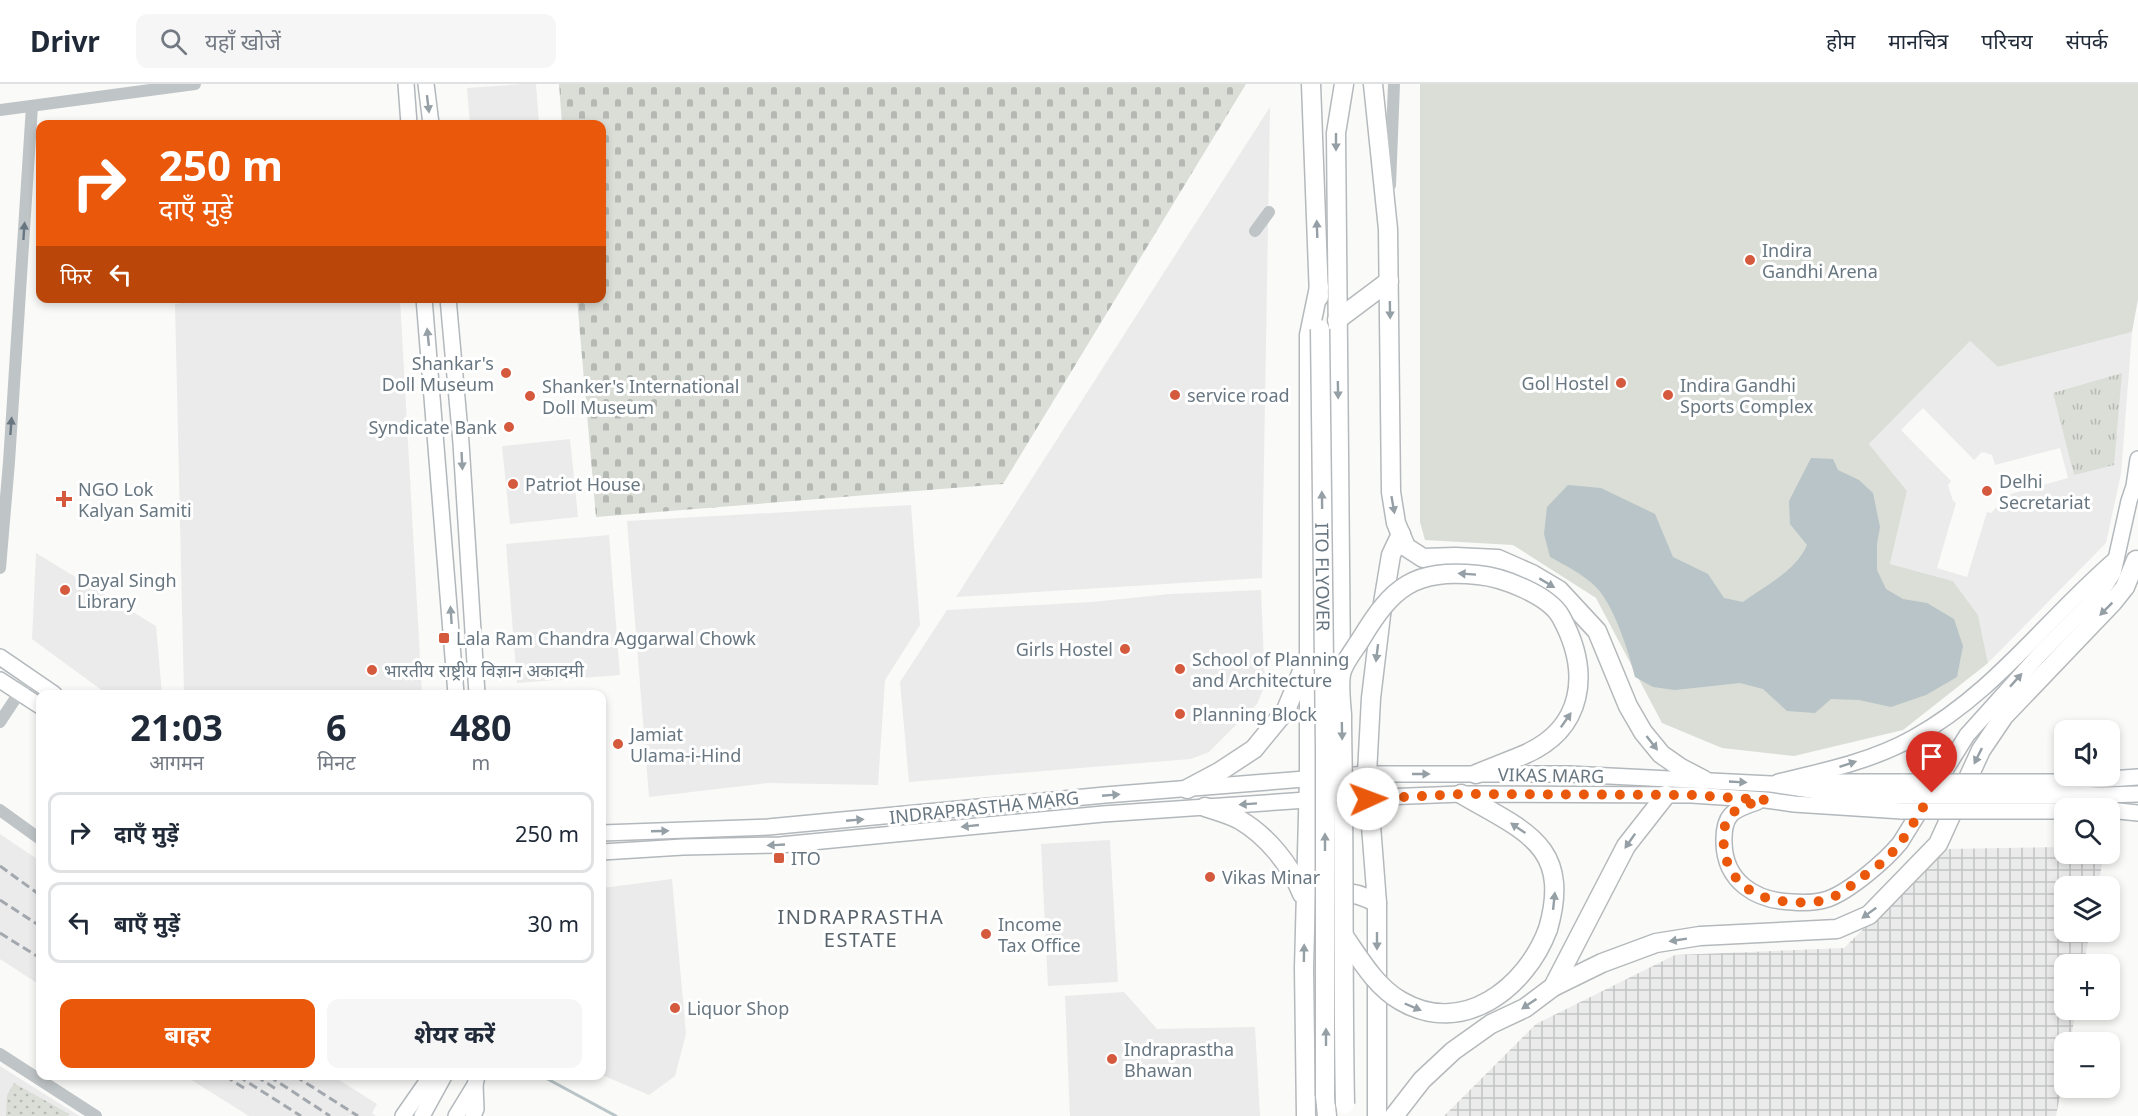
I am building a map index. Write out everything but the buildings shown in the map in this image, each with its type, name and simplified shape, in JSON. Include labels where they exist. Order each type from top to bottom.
[{"type":"highway","points":[[1306,1116],[1304,968],[1309,778],[1309,335],[1319,287],[1311,84]]},
{"type":"highway","points":[[1332,327],[1336,133],[1344,84]]},
{"type":"highway","points":[[1373,84],[1388,229],[1391,492],[1396,523],[1406,547],[1423,558],[1498,559],[1532,574],[1559,590],[1597,631],[1628,706],[1643,732],[1661,754],[1704,780]]},
{"type":"highway","points":[[1332,327],[1389,281]]},
{"type":"highway","name":"ITO FLYOVER","points":[[1319,287],[1332,327],[1341,672],[1346,1110]]},
{"type":"highway","name":"ITO FLYOVER","points":[[1327,1116],[1325,746],[1332,327]]},
{"type":"highway","points":[[1377,1116],[1377,903],[1366,774],[1371,698],[1382,615],[1391,555],[1401,534]]},
{"type":"highway","points":[[1394,1116],[1422,1080],[1453,1051],[1491,1024],[1525,1008],[1552,987],[1602,963],[1656,943],[1700,936],[1837,929],[1869,915],[1938,844],[1987,739],[2054,641],[2125,587],[2130,556]]},
{"type":"highway","points":[[1341,672],[1383,604],[1401,588],[1427,576],[1460,573],[1482,575],[1518,585],[1551,605],[1560,614],[1574,643],[1578,659],[1577,696],[1572,713],[1549,740],[1532,751],[1476,774]]},
{"type":"highway","points":[[1187,789],[1220,772],[1254,748],[1286,710],[1308,658]]},
{"type":"highway","points":[[1344,936],[1374,978],[1400,1000],[1431,1013],[1457,1012],[1480,1006],[1497,997],[1528,968],[1541,949],[1554,909],[1556,888],[1554,872],[1547,856],[1526,833],[1461,794]]},
{"type":"highway","points":[[1552,987],[1626,846],[1666,795]]},
{"type":"highway","points":[[1205,807],[1238,819],[1268,843],[1292,871],[1305,903]]},
{"type":"highway","points":[[1305,903],[1335,892],[1360,894],[1377,903]]},
{"type":"main road","points":[[406,84],[409,120]]},
{"type":"main road","points":[[426,84],[430,120]]},
{"type":"main road","points":[[424,303],[456,690]]},
{"type":"main road","points":[[448,303],[461,443],[477,690]]},
{"type":"main road","points":[[1766,800],[1735,811],[1725,825],[1724,850],[1728,866],[1734,877],[1756,895],[1779,902],[1819,902],[1843,892],[1894,851],[1968,735],[2130,556],[2138,459]]},
{"type":"main road","points":[[1771,784],[1834,769],[1912,739],[1970,700],[1995,678],[2054,641]]},
{"type":"main road","points":[[0,657],[48,690]]},
{"type":"main road","points":[[0,680],[36,703]]},
{"type":"main road","name":"VIKAS MARG","points":[[1366,774],[1569,774],[1771,784],[1844,795],[2138,794]]},
{"type":"main road","name":"INDRAPRASTHA MARG","points":[[606,833],[768,827],[1366,774]]},
{"type":"main road","name":"VIKAS MARG","points":[[1307,800],[1461,794],[1692,795],[1794,804],[2138,777]]},
{"type":"main road","name":"VIKAS MARG","points":[[1902,796],[2054,810]]},
{"type":"main road","name":"INDRAPRASTHA MARG","points":[[606,852],[780,845],[1045,819],[1307,800]]},
{"type":"main road","points":[[404,1116],[430,1080]]},
{"type":"main road","points":[[422,1116],[442,1080]]},
{"type":"main road","points":[[456,1116],[476,1080]]},
{"type":"main road","points":[[473,1116],[477,1109],[476,1080]]},
{"type":"street","points":[[0,110],[195,84]]},
{"type":"street","points":[[1388,229],[1395,84]]},
{"type":"street","points":[[0,568],[4,464],[32,106]]},
{"type":"street","points":[[1255,231],[1269,212]]},
{"type":"street","points":[[0,722],[29,678]]},
{"type":"street","points":[[0,810],[36,836]]},
{"type":"street","points":[[0,1054],[36,1078]]},
{"type":"street","points":[[40,1080],[96,1116]]},
{"type":"street","points":[[71,1116],[78,1105]]},
{"type":"shaded area","points":[[536,84],[539,120],[470,120],[467,88]]},
{"type":"shaded area","name":"service road","points":[[1270,107],[1262,578],[956,597]]},
{"type":"shaded area","points":[[400,303],[422,690],[184,690],[175,304]]},
{"type":"shaded area","points":[[2132,332],[2121,474],[2106,543],[1988,663],[1978,615],[1953,581],[1890,564],[1907,491],[1869,444],[1970,341],[1998,367]],"holes":[[[1923,408],[1974,460],[1982,452],[1992,455],[1995,465],[2060,448],[2068,478],[2003,496],[2004,499],[1991,513],[1987,512],[1967,577],[1937,568],[1956,503],[1953,501],[1948,485],[1951,481],[1901,430]]]},
{"type":"shaded area","points":[[570,439],[578,517],[510,524],[502,446]]},
{"type":"shaded area","points":[[1811,458],[1833,459],[1838,470],[1859,480],[1873,493],[1880,527],[1877,544],[1877,570],[1886,589],[1903,599],[1927,603],[1954,619],[1963,646],[1957,677],[1926,695],[1891,707],[1859,700],[1831,699],[1815,713],[1787,711],[1763,689],[1740,683],[1675,690],[1653,687],[1635,677],[1620,630],[1603,595],[1586,578],[1550,557],[1544,534],[1547,507],[1568,485],[1601,488],[1655,514],[1673,557],[1708,574],[1724,598],[1743,602],[1788,570],[1807,545],[1790,524],[1789,501]]},
{"type":"shaded area","points":[[911,505],[920,625],[885,680],[878,785],[768,783],[649,797],[627,521]]},
{"type":"shaded area","points":[[609,535],[620,675],[517,683],[506,544]]},
{"type":"shaded area","name":"Dayal Singh Library","points":[[36,553],[156,626],[162,690],[102,690],[32,639]]},
{"type":"shaded area","points":[[1261,590],[1265,685],[1257,704],[1209,752],[1191,759],[909,782],[900,682],[947,610]]},
{"type":"shaded area","points":[[0,834],[36,858],[36,982],[0,959]]},
{"type":"shaded area","points":[[1110,840],[1118,982],[1048,986],[1041,844]]},
{"type":"shaded area","points":[[2054,847],[2054,864],[2102,864],[2100,876],[2054,876],[2054,942],[2088,942],[2086,954],[2054,954],[2054,1020],[2074,1020],[2072,1032],[2054,1032],[2054,1098],[2060,1098],[2056,1116],[1444,1116],[1536,1024],[1675,955],[1844,948],[1945,849]]},
{"type":"shaded area","points":[[672,879],[686,1034],[675,1076],[649,1095],[606,1077],[606,887]]},
{"type":"shaded area","points":[[1124,992],[1157,1029],[1255,1027],[1260,1116],[1070,1116],[1065,996]]},
{"type":"shaded area","points":[[0,1066],[73,1112],[79,1116],[0,1116]]},
{"type":"shaded area","points":[[191,1080],[339,1080],[377,1104],[372,1113],[376,1116],[249,1116]]},
{"type":"green space","points":[[559,84],[1246,84],[1003,484],[596,517],[577,303],[606,303],[606,120],[562,120]]},
{"type":"green space","name":"Indira Gandhi Sports Complex","points":[[1420,84],[2138,84],[2138,299],[2132,332],[1998,367],[1970,341],[1869,444],[1907,491],[1890,564],[1953,581],[1978,615],[1988,663],[1903,730],[1794,756],[1722,748],[1662,723],[1596,598],[1513,545],[1425,540],[1420,522]]},
{"type":"green space","points":[[2122,373],[2114,465],[2074,475],[2053,393]]},
{"type":"green space","points":[[14,1083],[69,1114],[68,1116],[6,1116],[7,1095]]},
{"type":"waterway","points":[[549,1080],[616,1116]]},
{"type":"railway","points":[[0,866],[36,892]]},
{"type":"railway","points":[[0,900],[36,923]]},
{"type":"railway","points":[[0,933],[36,956]]},
{"type":"railway","points":[[231,1080],[244,1088]]},
{"type":"railway","points":[[244,1080],[301,1116]]},
{"type":"railway","points":[[262,1080],[276,1089]]},
{"type":"railway","points":[[275,1080],[330,1116]]},
{"type":"railway","points":[[301,1080],[358,1116]]},
{"type":"place","name":"Indira Gandhi Arena","points":[[1750,260]]},
{"type":"place","name":"Shankar's Doll Museum","points":[[506,373]]},
{"type":"place","name":"Gol Hostel","points":[[1621,383]]},
{"type":"place","name":"service road","points":[[1175,395]]},
{"type":"place","name":"Indira Gandhi Sports Complex","points":[[1668,395]]},
{"type":"place","name":"Shanker's International Doll Museum","points":[[530,396]]},
{"type":"place","name":"Syndicate Bank","points":[[509,427]]},
{"type":"place","name":"Patriot House","points":[[513,484]]},
{"type":"place","name":"Delhi Secretariat","points":[[1987,491]]},
{"type":"place","name":"NGO Lok Kalyan Samiti","points":[[64,499]]},
{"type":"place","name":"Dayal Singh Library","points":[[65,590]]},
{"type":"place","name":"Lala Ram Chandra Aggarwal Chowk","points":[[444,638]]},
{"type":"place","name":"Girls Hostel","points":[[1125,649]]},
{"type":"place","name":"School of Planning and Architecture","points":[[1180,669]]},
{"type":"place","name":"भारतीय राष्ट्रीय विज्ञान अकादमी","points":[[372,670]]},
{"type":"place","name":"Planning Block","points":[[1180,714]]},
{"type":"place","name":"Jamiat Ulama-i-Hind","points":[[618,744]]},
{"type":"place","name":"ITO","points":[[779,858]]},
{"type":"place","name":"Vikas Minar","points":[[1210,877]]},
{"type":"place","name":"Income Tax Office","points":[[986,934]]},
{"type":"place","name":"Liquor Shop","points":[[675,1008]]},
{"type":"place","name":"Indraprastha Bhawan","points":[[1112,1059]]},
{"type":"district","name":"INDRAPRASTHA ESTATE","points":[[861,928]]},
{"type":"route","points":[[1368,799],[1461,794],[1692,795],[1766,800],[1742,807],[1727,819],[1724,830],[1724,850],[1728,866],[1738,882],[1756,895],[1772,901],[1807,903],[1819,902],[1843,892],[1886,859],[1900,843],[1932,793]]}]
